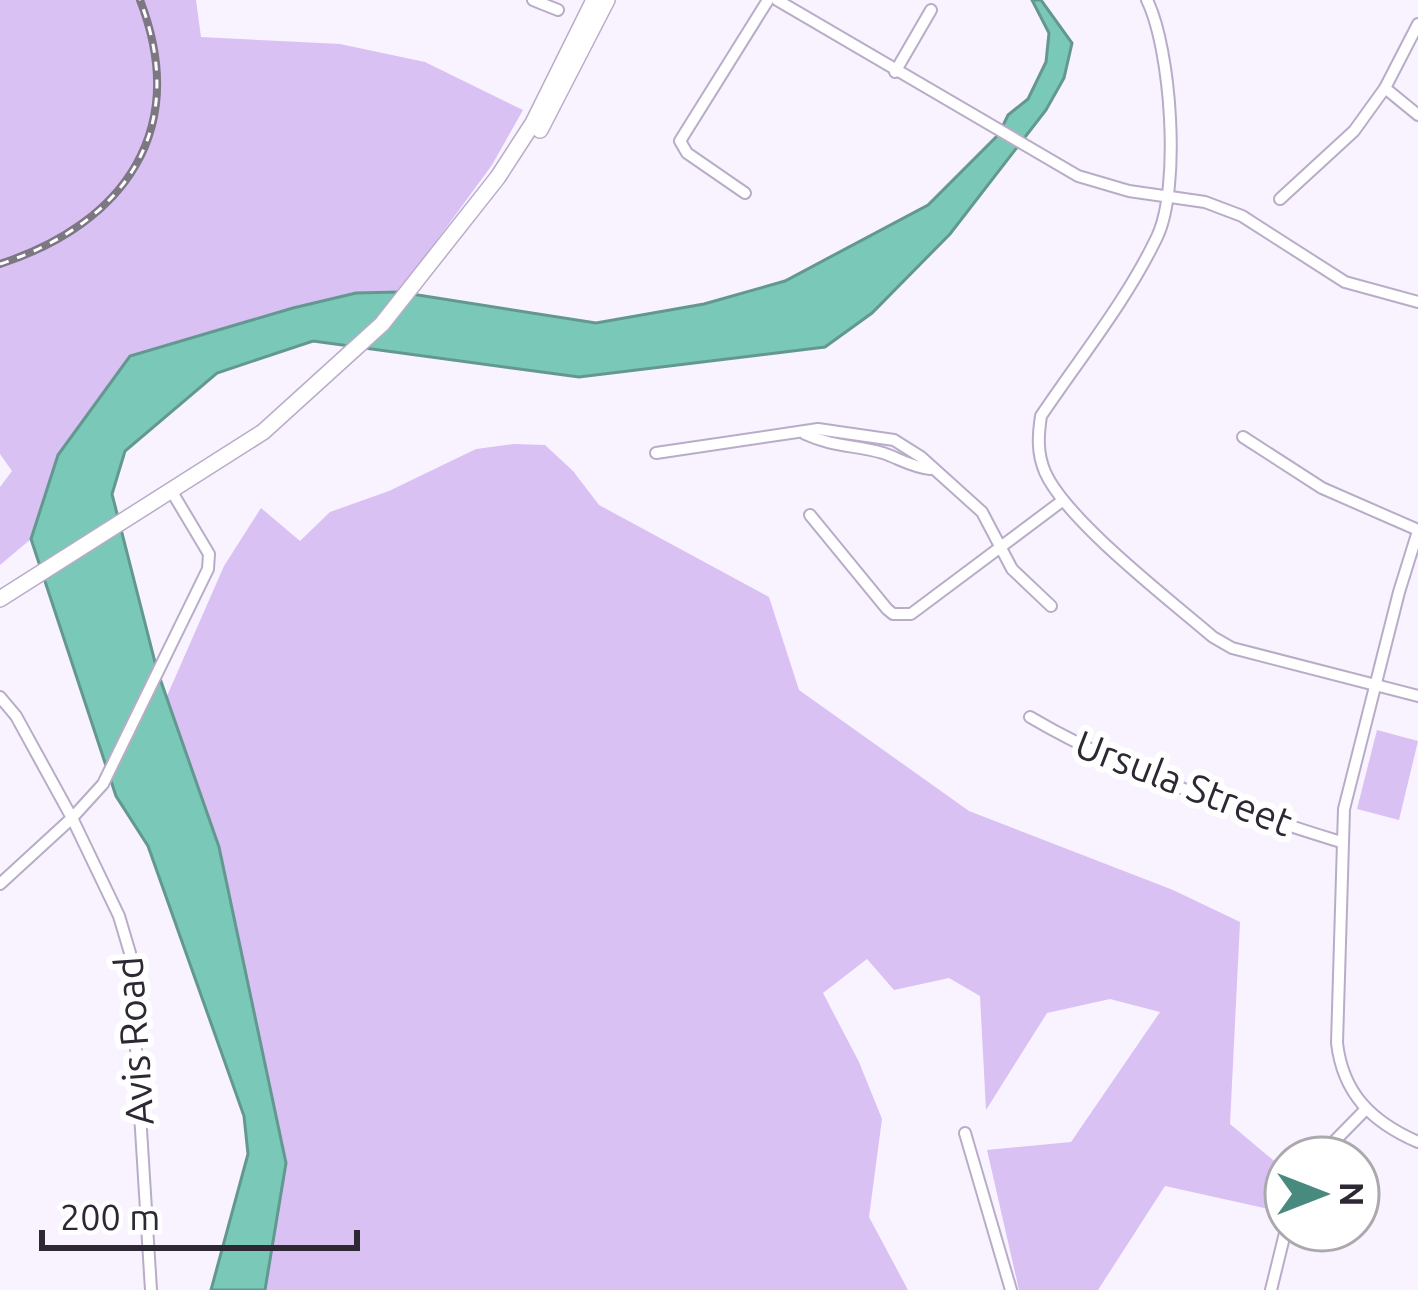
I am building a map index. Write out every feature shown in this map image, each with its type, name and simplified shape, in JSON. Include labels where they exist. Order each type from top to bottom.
[{"type":"highway","points":[[0,599],[263,432],[332,372],[448,245],[533,123],[594,0]]},
{"type":"highway","points":[[448,245],[502,189],[562,92],[607,0]]},
{"type":"street","points":[[533,0],[558,10]]},
{"type":"street","points":[[745,193],[687,154],[680,141],[773,0],[1048,160],[1098,184],[1205,202],[1242,216],[1345,282],[1418,299]]},
{"type":"street","points":[[1147,0],[1168,81],[1168,194],[1160,232],[1041,416],[1038,450],[1062,501],[1213,637],[1232,648],[1418,696]]},
{"type":"street","points":[[1155,17],[1164,2]]},
{"type":"street","points":[[895,72],[931,10]]},
{"type":"street","points":[[1280,199],[1333,154],[1385,88],[1418,24]]},
{"type":"street","points":[[1385,88],[1418,115]]},
{"type":"street","points":[[840,448],[837,442],[842,431]]},
{"type":"street","points":[[656,453],[802,433],[842,431],[894,440],[982,512],[1023,583],[1051,606]]},
{"type":"street","points":[[802,433],[840,448],[882,453],[933,470]]},
{"type":"street","points":[[1243,437],[1322,488],[1418,531],[1344,809],[1337,1043],[1344,1080],[1365,1110],[1418,1142]]},
{"type":"street","points":[[0,884],[103,784],[210,562],[172,492]]},
{"type":"street","points":[[810,515],[893,614],[911,614],[1062,501]]},
{"type":"street","name":"Avis Road","points":[[0,697],[16,716],[71,818],[119,916],[130,953],[151,1290]]},
{"type":"street","name":"Ursula Street","points":[[1030,717],[1063,736],[1254,815],[1341,842]]},
{"type":"street","points":[[1342,1134],[1365,1110]]},
{"type":"street","points":[[965,1133],[1011,1290]]},
{"type":"street","points":[[1270,1290],[1279,1254]]},
{"type":"shaded area","points":[[0,0],[196,0],[201,37],[340,44],[425,62],[523,110],[492,165],[399,292],[356,293],[58,455],[31,539],[0,565],[0,487],[12,471],[0,454]]},
{"type":"shaded area","points":[[1032,0],[1041,0],[1072,43],[1064,78],[1046,110],[950,234],[872,313],[825,347],[579,377],[313,341],[217,373],[125,451],[112,494],[157,670],[219,847],[286,1163],[265,1290],[211,1290],[248,1154],[244,1116],[148,846],[116,796],[31,539],[58,455],[130,356],[293,308],[356,293],[399,292],[596,323],[704,304],[785,281],[928,205],[999,134],[1008,115],[1028,99],[1046,62],[1049,33]]},
{"type":"shaded area","points":[[545,445],[599,505],[769,597],[799,690],[969,811],[1173,890],[1240,922],[1230,1124],[1262,1151],[1262,1207],[1165,1186],[1098,1290],[1019,1290],[987,1150],[1071,1142],[1160,1012],[1110,999],[1047,1013],[986,1110],[980,996],[949,978],[894,990],[867,959],[823,993],[882,1119],[869,1217],[908,1290],[265,1290],[286,1163],[219,847],[167,696],[224,566],[261,508],[300,541],[330,512],[389,491],[476,449]]},
{"type":"shaded area","points":[[1377,730],[1418,741],[1399,820],[1357,809]]},
{"type":"railway","points":[[0,264],[82,224],[112,197],[136,165],[151,130],[157,90],[153,47],[140,0]]}]
